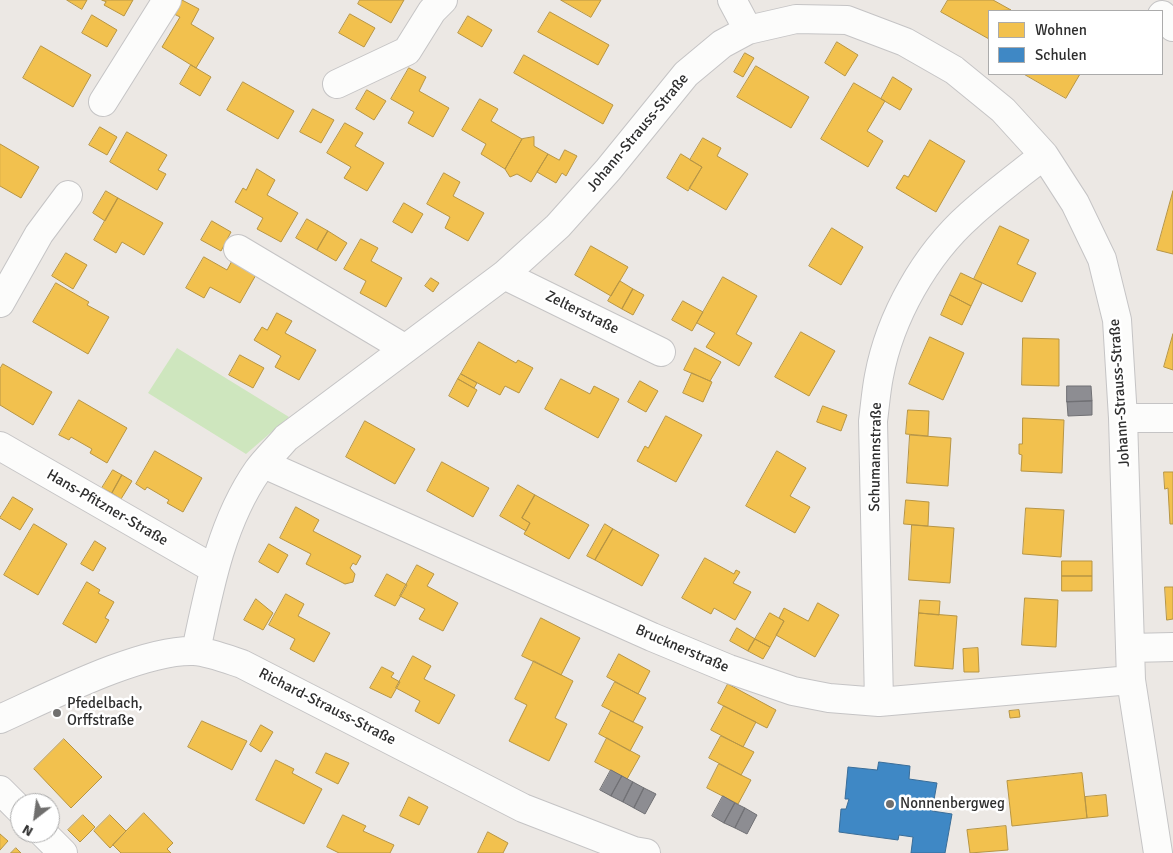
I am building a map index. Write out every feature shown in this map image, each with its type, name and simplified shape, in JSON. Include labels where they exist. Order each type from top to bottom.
[{"type":"street","points":[[104,102],[167,0]]},
{"type":"street","points":[[337,84],[407,51],[432,11],[443,0]]},
{"type":"street","points":[[732,0],[748,30]]},
{"type":"street","points":[[1149,0],[1158,10]]},
{"type":"street","points":[[1163,16],[1173,28]]},
{"type":"street","name":"Johann-Strauss-Straße","points":[[196,651],[214,569],[240,502],[264,464],[286,438],[504,275],[564,219],[608,170],[686,74],[722,44],[748,30],[796,19],[847,20],[905,42],[954,70],[1003,110],[1044,155],[1075,203],[1102,259],[1117,320],[1123,418],[1130,680],[1158,853]]},
{"type":"street","name":"Schumannstraße","points":[[879,702],[873,421],[879,375],[889,339],[912,290],[937,251],[968,216],[1044,155]]},
{"type":"street","points":[[0,302],[39,234],[68,195]]},
{"type":"street","points":[[238,249],[404,348]]},
{"type":"street","name":"Zelterstraße","points":[[504,275],[660,352]]},
{"type":"street","points":[[1123,418],[1173,418]]},
{"type":"street","name":"Hans-Pfitzner-Straße","points":[[0,446],[214,569]]},
{"type":"street","name":"Brucknerstraße","points":[[264,464],[652,637],[729,669],[793,691],[829,698],[879,702],[1130,680]]},
{"type":"street","points":[[1130,648],[1173,647]]},
{"type":"street","name":"Richard-Strauss-Straße","points":[[0,720],[130,664],[172,652],[196,651],[242,664],[523,808],[634,851],[646,853]]},
{"type":"street","points":[[0,790],[10,800]]},
{"type":"street","points":[[54,843],[64,853]]},
{"type":"green space","points":[[177,348],[289,417],[246,454],[148,393]]},
{"type":"building: Wohnen","points":[[67,0],[87,0],[82,9]]},
{"type":"building: Wohnen","points":[[102,0],[133,0],[124,16],[104,5],[106,2]]},
{"type":"building: Wohnen","points":[[182,0],[199,9],[191,24],[214,38],[196,68],[162,47],[180,17],[174,14]]},
{"type":"building: Wohnen","points":[[360,0],[404,0],[391,23],[358,4]]},
{"type":"building: Wohnen","points":[[561,0],[601,0],[591,17]]},
{"type":"building: Wohnen","points":[[948,0],[993,0],[1011,10],[988,10],[988,38],[941,12]]},
{"type":"building: Wohnen","points":[[550,12],[609,45],[598,65],[538,32]]},
{"type":"building: Wohnen","points":[[350,14],[375,28],[364,47],[339,33]]},
{"type":"building: Wohnen","points":[[92,15],[117,30],[107,47],[82,33]]},
{"type":"building: Wohnen","points":[[468,16],[492,30],[482,47],[458,33]]},
{"type":"building: Wohnen","points":[[837,42],[858,55],[845,76],[825,63]]},
{"type":"building: Wohnen","points":[[41,46],[91,75],[73,107],[23,78]]},
{"type":"building: Wohnen","points":[[745,53],[754,58],[743,77],[734,72]]},
{"type":"building: Wohnen","points":[[524,55],[613,105],[603,124],[514,73]]},
{"type":"building: Wohnen","points":[[191,65],[211,77],[200,96],[180,84]]},
{"type":"building: Wohnen","points":[[756,66],[809,97],[791,128],[737,97]]},
{"type":"building: Wohnen","points":[[409,68],[426,77],[419,91],[449,108],[433,137],[408,123],[414,112],[391,99]]},
{"type":"building: Wohnen","points":[[1026,75],[1079,75],[1066,98]]},
{"type":"building: Wohnen","points":[[893,77],[912,89],[900,110],[881,99]]},
{"type":"building: Wohnen","points":[[243,82],[294,111],[278,139],[227,110]]},
{"type":"building: Wohnen","points":[[854,83],[885,101],[867,131],[883,141],[868,167],[821,139]]},
{"type":"building: Wohnen","points":[[367,90],[386,101],[374,120],[356,109]]},
{"type":"building: Wohnen","points":[[480,99],[498,109],[491,121],[522,139],[505,169],[481,154],[486,144],[462,130]]},
{"type":"building: Wohnen","points":[[313,109],[334,120],[321,143],[300,132]]},
{"type":"building: Wohnen","points":[[345,123],[363,133],[355,146],[384,163],[367,191],[344,178],[351,167],[327,153]]},
{"type":"building: Wohnen","points":[[100,127],[117,137],[107,155],[89,145]]},
{"type":"building: Wohnen","points":[[127,132],[167,155],[158,170],[166,174],[157,190],[110,162]]},
{"type":"building: Wohnen","points":[[534,137],[534,146],[548,154],[531,182],[517,174],[510,177],[505,169],[522,139]]},
{"type":"building: Wohnen","points":[[703,138],[721,148],[717,156],[748,174],[726,210],[689,188],[702,167],[690,160]]},
{"type":"building: Wohnen","points":[[930,140],[965,161],[936,212],[896,188],[904,175],[908,177]]},
{"type":"building: Wohnen","points":[[0,144],[39,167],[21,198],[0,186]]},
{"type":"building: Wohnen","points":[[565,150],[577,156],[566,176],[562,173],[556,183],[537,172],[548,154],[559,160]]},
{"type":"building: Wohnen","points":[[681,154],[702,167],[688,191],[667,178]]},
{"type":"building: Wohnen","points":[[257,169],[275,180],[267,195],[298,213],[281,242],[257,229],[263,218],[235,202],[243,188],[246,190]]},
{"type":"building: Wohnen","points":[[444,173],[460,182],[453,196],[484,213],[468,241],[445,228],[450,217],[427,204]]},
{"type":"building: Wohnen","points":[[106,191],[118,198],[105,221],[93,213]]},
{"type":"building: Wohnen","points":[[1173,191],[1173,254],[1157,250]]},
{"type":"building: Wohnen","points":[[118,198],[163,223],[144,255],[122,242],[116,253],[94,240]]},
{"type":"building: Wohnen","points":[[404,203],[423,214],[412,233],[393,222]]},
{"type":"building: Wohnen","points":[[307,219],[328,231],[317,250],[296,238]]},
{"type":"building: Wohnen","points":[[212,221],[231,232],[221,251],[201,240]]},
{"type":"building: Wohnen","points":[[1000,226],[1029,240],[1017,264],[1036,273],[1022,302],[974,279]]},
{"type":"building: Wohnen","points":[[832,228],[863,247],[841,285],[809,266]]},
{"type":"building: Wohnen","points":[[328,231],[347,243],[336,261],[317,250]]},
{"type":"building: Wohnen","points":[[361,239],[378,248],[371,261],[402,278],[386,307],[360,293],[366,281],[344,269]]},
{"type":"building: Wohnen","points":[[591,246],[628,267],[611,296],[575,275]]},
{"type":"building: Wohnen","points":[[66,253],[87,265],[73,289],[52,276]]},
{"type":"building: Wohnen","points":[[204,257],[227,270],[233,259],[257,273],[240,303],[210,287],[204,298],[186,288]]},
{"type":"building: Wohnen","points":[[961,273],[982,283],[971,306],[950,295]]},
{"type":"building: Wohnen","points":[[723,277],[757,296],[736,334],[752,343],[739,366],[706,347],[715,333],[697,323]]},
{"type":"building: Wohnen","points":[[431,278],[439,283],[433,292],[425,286]]},
{"type":"building: Wohnen","points":[[620,281],[633,289],[622,309],[608,301]]},
{"type":"building: Wohnen","points":[[56,283],[89,302],[87,305],[109,317],[88,354],[33,322]]},
{"type":"building: Wohnen","points":[[633,289],[644,295],[633,315],[622,309]]},
{"type":"building: Wohnen","points":[[950,295],[971,306],[962,325],[941,315]]},
{"type":"building: Wohnen","points":[[683,301],[703,312],[692,331],[672,320]]},
{"type":"building: Wohnen","points":[[277,313],[292,321],[285,333],[316,350],[299,380],[275,367],[281,356],[254,340],[262,327],[267,330]]},
{"type":"building: Wohnen","points":[[801,332],[835,351],[809,396],[775,377]]},
{"type":"building: Wohnen","points":[[1173,334],[1173,370],[1164,367]]},
{"type":"building: Wohnen","points":[[930,337],[964,353],[943,400],[909,384]]},
{"type":"building: Wohnen","points":[[1023,338],[1059,339],[1059,386],[1022,385]]},
{"type":"building: Wohnen","points":[[479,342],[516,363],[518,360],[533,368],[519,393],[505,386],[500,395],[461,374]]},
{"type":"building: Wohnen","points":[[695,348],[721,362],[710,381],[684,370]]},
{"type":"building: Wohnen","points":[[240,355],[264,368],[253,388],[229,375]]},
{"type":"building: Wohnen","points":[[3,364],[52,392],[33,425],[0,405],[0,369]]},
{"type":"building: Wohnen","points":[[692,373],[712,382],[703,402],[683,393]]},
{"type":"building: Wohnen","points":[[461,374],[477,383],[474,388],[458,379]]},
{"type":"building: Wohnen","points":[[458,379],[477,390],[468,407],[449,396]]},
{"type":"building: Wohnen","points":[[561,379],[590,394],[594,386],[619,399],[598,438],[545,409]]},
{"type":"building: Wohnen","points":[[640,381],[658,391],[646,412],[628,402]]},
{"type":"building: Wohnen","points":[[79,400],[127,428],[107,463],[90,453],[92,449],[71,437],[69,440],[59,435]]},
{"type":"building: Wohnen","points":[[823,406],[847,415],[841,431],[817,422]]},
{"type":"building: Wohnen","points":[[908,410],[929,411],[928,436],[906,434]]},
{"type":"building: Wohnen","points":[[666,416],[702,435],[676,482],[637,461],[645,446],[648,448]]},
{"type":"building: Wohnen","points":[[1023,418],[1064,420],[1062,473],[1021,471],[1022,455],[1019,454],[1019,444],[1022,444]]},
{"type":"building: Wohnen","points":[[365,421],[415,449],[395,484],[346,457]]},
{"type":"building: Wohnen","points":[[910,435],[951,438],[948,486],[907,483]]},
{"type":"building: Wohnen","points":[[155,451],[202,478],[183,512],[167,503],[169,500],[147,487],[145,490],[136,484]]},
{"type":"building: Wohnen","points":[[777,451],[806,468],[790,496],[810,507],[795,533],[746,506]]},
{"type":"building: Wohnen","points":[[442,462],[489,488],[473,517],[427,491]]},
{"type":"building: Wohnen","points":[[113,470],[122,475],[112,493],[102,488]]},
{"type":"building: Wohnen","points":[[1164,472],[1173,472],[1173,524],[1170,524],[1168,488],[1165,489]]},
{"type":"building: Wohnen","points":[[122,475],[132,481],[121,499],[112,493]]},
{"type":"building: Wohnen","points":[[518,485],[535,495],[522,518],[530,523],[526,531],[500,516]]},
{"type":"building: Wohnen","points":[[535,495],[589,525],[569,559],[524,534],[530,523],[522,518]]},
{"type":"building: Wohnen","points":[[13,497],[33,509],[20,530],[0,518]]},
{"type":"building: Wohnen","points":[[906,500],[929,502],[928,526],[904,524]]},
{"type":"building: Wohnen","points":[[296,507],[319,520],[313,531],[361,556],[356,565],[353,563],[350,568],[355,574],[353,582],[345,584],[306,564],[311,554],[280,538]]},
{"type":"building: Wohnen","points":[[1026,508],[1064,510],[1061,557],[1023,554]]},
{"type":"building: Wohnen","points":[[34,524],[67,544],[38,595],[4,575]]},
{"type":"building: Wohnen","points":[[605,524],[613,529],[595,560],[587,556]]},
{"type":"building: Wohnen","points":[[912,525],[954,528],[950,583],[909,580]]},
{"type":"building: Wohnen","points":[[613,529],[659,555],[642,586],[595,560]]},
{"type":"building: Wohnen","points":[[95,541],[106,548],[93,571],[81,564]]},
{"type":"building: Wohnen","points":[[269,544],[288,555],[278,573],[259,562]]},
{"type":"building: Wohnen","points":[[705,558],[734,574],[736,570],[740,572],[733,583],[751,592],[735,620],[714,608],[711,614],[682,598]]},
{"type":"building: Wohnen","points":[[1062,561],[1092,561],[1092,576],[1062,576]]},
{"type":"building: Wohnen","points":[[417,565],[434,574],[427,586],[458,603],[443,631],[419,619],[425,609],[400,596]]},
{"type":"building: Wohnen","points":[[387,574],[407,585],[395,606],[375,596]]},
{"type":"building: Wohnen","points":[[1062,576],[1092,576],[1092,591],[1062,591]]},
{"type":"building: Wohnen","points":[[87,582],[100,590],[98,593],[114,602],[105,618],[109,620],[96,643],[63,624]]},
{"type":"building: Wohnen","points":[[1165,587],[1173,587],[1173,619],[1167,620]]},
{"type":"building: Wohnen","points":[[286,594],[304,604],[298,616],[330,633],[314,662],[290,649],[295,639],[269,625]]},
{"type":"building: Wohnen","points":[[1025,598],[1058,600],[1056,647],[1022,645]]},
{"type":"building: Wohnen","points":[[256,599],[273,613],[263,630],[244,620]]},
{"type":"building: Wohnen","points":[[920,600],[940,601],[939,615],[919,613]]},
{"type":"building: Wohnen","points":[[818,603],[839,615],[815,657],[776,635],[784,621],[779,618],[784,608],[808,621]]},
{"type":"building: Wohnen","points":[[770,613],[784,621],[770,647],[755,639]]},
{"type":"building: Wohnen","points":[[919,613],[957,616],[953,669],[915,666]]},
{"type":"building: Wohnen","points":[[541,618],[580,638],[561,675],[522,656]]},
{"type":"building: Wohnen","points":[[737,628],[755,639],[748,651],[730,641]]},
{"type":"building: Wohnen","points":[[755,639],[770,647],[763,659],[748,651]]},
{"type":"building: Wohnen","points":[[978,648],[979,672],[964,672],[963,649]]},
{"type":"building: Wohnen","points":[[619,654],[650,671],[638,694],[607,677]]},
{"type":"building: Wohnen","points":[[413,656],[431,666],[424,679],[455,695],[439,724],[415,711],[420,701],[396,688]]},
{"type":"building: Wohnen","points":[[534,661],[573,681],[555,718],[567,724],[549,761],[509,741],[527,705],[515,699]]},
{"type":"building: Wohnen","points":[[382,667],[394,673],[391,677],[400,682],[391,698],[370,688]]},
{"type":"building: Wohnen","points":[[615,682],[646,698],[633,722],[602,706]]},
{"type":"building: Wohnen","points":[[728,684],[776,710],[767,728],[718,703]]},
{"type":"building: Wohnen","points":[[724,706],[756,722],[743,747],[711,730]]},
{"type":"building: Wohnen","points":[[1019,710],[1020,717],[1010,718],[1009,711]]},
{"type":"building: Wohnen","points":[[611,711],[643,727],[630,751],[599,734]]},
{"type":"building: Wohnen","points":[[202,721],[247,741],[232,770],[188,747]]},
{"type":"building: Wohnen","points":[[261,725],[273,732],[261,752],[250,745]]},
{"type":"building: Wohnen","points":[[721,736],[754,752],[741,775],[709,758]]},
{"type":"building: Wohnen","points":[[607,738],[640,756],[627,779],[595,762]]},
{"type":"building: Wohnen","points":[[64,739],[102,777],[71,808],[60,796],[60,793],[57,793],[34,769]]},
{"type":"building: Wohnen","points":[[326,753],[349,763],[338,784],[316,773]]},
{"type":"building: Wohnen","points":[[276,760],[294,769],[292,773],[322,789],[304,824],[256,800]]},
{"type":"building: Wohnen","points":[[719,764],[751,780],[738,804],[707,788]]},
{"type":"building: Wohnen","points":[[1082,773],[1087,818],[1012,826],[1007,781]]},
{"type":"building: Wohnen","points":[[1106,795],[1108,816],[1087,818],[1085,797]]},
{"type":"building: Wohnen","points":[[409,797],[428,807],[419,825],[400,816]]},
{"type":"building: Wohnen","points":[[144,813],[173,843],[167,849],[171,853],[121,853],[113,845]]},
{"type":"building: Wohnen","points":[[83,815],[95,827],[80,842],[68,830]]},
{"type":"building: Wohnen","points":[[110,815],[126,831],[110,848],[94,831]]},
{"type":"building: Wohnen","points":[[343,815],[366,826],[363,831],[394,845],[390,853],[339,853],[327,847]]},
{"type":"building: Wohnen","points":[[1006,826],[1008,850],[970,853],[967,830]]},
{"type":"building: Wohnen","points":[[488,832],[508,843],[503,853],[478,853]]},
{"type":"building: Wohnen","points":[[0,834],[8,841],[0,850]]},
{"type":"building: Wohnen","points":[[16,848],[21,853],[11,853]]},
{"type":"building: Schulen","name":"Nonnenbergweg","points":[[879,762],[910,766],[909,779],[937,783],[932,811],[952,814],[945,853],[911,853],[913,837],[899,835],[898,840],[839,832],[841,809],[846,809],[849,799],[845,799],[848,767],[877,770]]},
{"type":"building: Industrie","points":[[1067,386],[1091,386],[1092,401],[1067,402]]},
{"type":"building: Industrie","points":[[1092,401],[1092,415],[1068,416],[1067,402]]},
{"type":"building: Industrie","points":[[611,770],[622,776],[611,796],[600,790]]},
{"type":"building: Industrie","points":[[622,776],[633,782],[623,802],[611,796]]},
{"type":"building: Industrie","points":[[633,782],[644,788],[634,808],[623,802]]},
{"type":"building: Industrie","points":[[644,788],[656,794],[645,814],[634,808]]},
{"type":"building: Industrie","points":[[723,796],[735,803],[724,823],[712,816]]},
{"type":"building: Industrie","points":[[735,803],[745,808],[735,828],[724,823]]},
{"type":"building: Industrie","points":[[745,808],[757,815],[747,834],[735,828]]},
{"type":"place","name":"Pfedelbach, Orffstraße","points":[[57,713]]},
{"type":"place","name":"Nonnenbergweg","points":[[890,804]]}]
